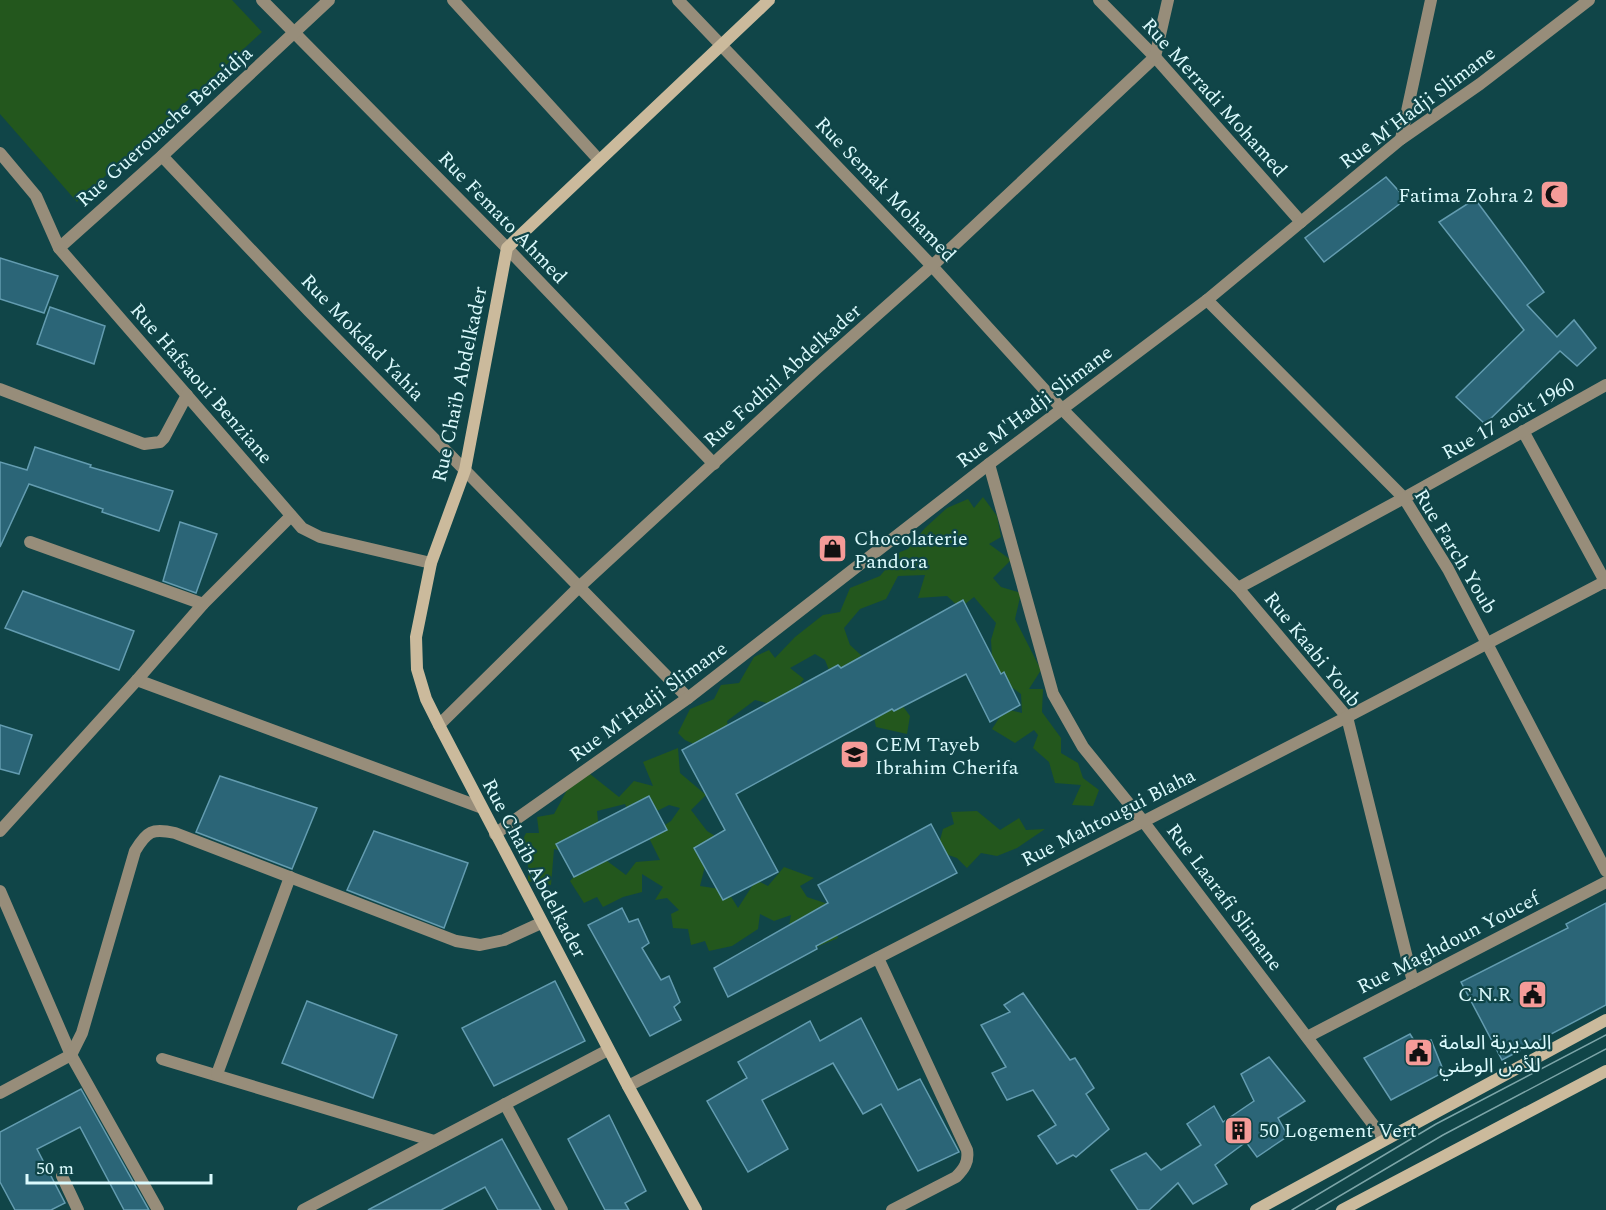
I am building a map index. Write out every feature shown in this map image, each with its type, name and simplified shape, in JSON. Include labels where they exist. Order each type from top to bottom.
[{"type":"street","name":"Rue Femato Ahmed","points":[[262,0],[507,248],[714,464]]},
{"type":"street","name":"Rue Guerouache Benaidja","points":[[59,248],[162,156],[329,0]]},
{"type":"street","points":[[453,0],[599,160]]},
{"type":"street","name":"Rue Semak Mohamed","points":[[678,0],[932,266],[1062,409]]},
{"type":"street","points":[[507,248],[722,47],[769,0]]},
{"type":"street","name":"Rue Merradi Mohamed","points":[[1099,0],[1155,57],[1301,222]]},
{"type":"street","points":[[1155,57],[1168,0]]},
{"type":"street","points":[[1401,139],[1431,0]]},
{"type":"street","name":"Rue M'Hadji Slimane","points":[[495,834],[688,698],[988,464],[1207,300],[1401,139],[1480,84],[1589,0]]},
{"type":"street","name":"Rue Fodhil Abdelkader","points":[[439,725],[578,588],[816,369],[932,266],[1155,57]]},
{"type":"street","name":"Rue Hafsaoui Benziane","points":[[0,153],[36,196],[59,248],[302,528],[320,537],[430,563]]},
{"type":"street","name":"Rue Mokdad Yahia","points":[[162,156],[309,311],[688,698]]},
{"type":"street","name":"Rue Chaïb Abdelkader","points":[[507,248],[465,470],[430,563],[416,637],[417,669],[426,699],[480,807],[608,1050],[696,1210]]},
{"type":"street","name":"Rue Farch Youb","points":[[1207,300],[1404,498],[1448,568],[1606,871]]},
{"type":"street","name":"Rue 17 août 1960","points":[[1238,588],[1606,385]]},
{"type":"street","points":[[0,389],[144,444],[160,442],[164,438],[187,395]]},
{"type":"street","name":"Rue Kaabi Youb","points":[[1062,409],[1238,588],[1347,717],[1413,982]]},
{"type":"street","points":[[1523,431],[1606,582]]},
{"type":"street","name":"Rue Laarafi Slimane","points":[[988,464],[1053,694],[1083,747],[1143,820],[1384,1139]]},
{"type":"street","points":[[0,831],[203,604],[291,516]]},
{"type":"street","points":[[30,542],[203,604]]},
{"type":"street","name":"Rue Mahtougui Blaha","points":[[628,1086],[1606,582]]},
{"type":"street","points":[[137,680],[480,807]]},
{"type":"street","points":[[0,1093],[71,1055],[82,1034],[135,851],[144,835],[158,829],[175,833],[456,941],[480,945],[504,940],[541,923]]},
{"type":"street","points":[[217,1074],[290,877]]},
{"type":"street","name":"Rue Maghdoun Youcef","points":[[1307,1037],[1606,882]]},
{"type":"street","points":[[0,891],[71,1055],[158,1210]]},
{"type":"street","points":[[879,958],[968,1155],[964,1169],[956,1178],[892,1210]]},
{"type":"street","points":[[1256,1210],[1606,1020]]},
{"type":"street","points":[[308,1209],[608,1050]]},
{"type":"street","points":[[162,1059],[434,1141]]},
{"type":"street","points":[[1342,1210],[1606,1071]]},
{"type":"street","points":[[505,1104],[562,1210]]},
{"type":"street","points":[[62,1176],[78,1210]]},
{"type":"green space","points":[[0,0],[232,0],[262,32],[77,202],[0,114]]},
{"type":"green space","points":[[983,497],[997,516],[1001,537],[989,544],[1011,560],[993,578],[1001,587],[1021,593],[1015,619],[1041,670],[1029,689],[1043,689],[1042,712],[1061,738],[1061,753],[1078,763],[1083,778],[1099,790],[1093,806],[1072,805],[1081,785],[1055,783],[1049,762],[1033,748],[1038,735],[1034,730],[1015,743],[992,729],[1005,709],[1022,713],[1021,694],[993,674],[991,640],[996,623],[974,597],[960,608],[947,596],[918,598],[925,575],[898,576],[886,599],[860,609],[844,628],[850,645],[875,668],[910,716],[907,734],[876,727],[872,708],[837,690],[825,660],[815,654],[790,668],[804,679],[782,707],[755,700],[727,721],[730,738],[702,748],[685,740],[678,733],[690,709],[714,699],[721,685],[739,683],[754,657],[769,650],[775,658],[795,637],[823,615],[840,612],[850,588],[880,576],[900,552],[908,549],[925,528],[947,508],[968,499],[974,508]]},
{"type":"green space","points":[[678,748],[680,773],[706,795],[691,810],[707,831],[725,842],[707,858],[700,886],[727,890],[738,908],[756,880],[768,886],[784,867],[814,878],[800,886],[807,897],[837,907],[833,923],[838,938],[812,949],[787,938],[791,915],[774,921],[760,914],[758,929],[732,946],[709,951],[705,941],[691,945],[688,929],[673,928],[671,914],[679,910],[667,898],[655,900],[663,887],[642,874],[642,892],[623,897],[603,907],[597,897],[584,903],[570,881],[582,867],[603,858],[626,875],[636,862],[660,860],[648,836],[671,821],[680,808],[669,805],[633,823],[625,804],[597,811],[599,830],[577,854],[554,849],[551,885],[528,881],[528,863],[517,852],[526,833],[539,833],[537,817],[554,814],[567,790],[590,774],[619,797],[634,781],[653,786],[643,762]]},
{"type":"green space","points":[[977,811],[1000,830],[1019,818],[1026,830],[1045,829],[1017,848],[997,856],[981,853],[967,868],[957,858],[937,851],[943,829],[954,824],[951,812]]},
{"type":"building","points":[[1386,177],[1406,199],[1324,262],[1305,238]]},
{"type":"building","points":[[1475,199],[1544,292],[1527,305],[1557,337],[1574,320],[1596,348],[1577,366],[1560,351],[1485,424],[1456,397],[1524,330],[1439,222]]},
{"type":"building","points":[[0,258],[58,276],[44,313],[0,299]]},
{"type":"building","points":[[50,307],[105,326],[94,364],[37,344]]},
{"type":"building","points":[[35,447],[91,465],[90,467],[173,491],[159,531],[29,484],[0,547],[0,462],[27,470]]},
{"type":"building","points":[[180,522],[217,534],[196,593],[163,581]]},
{"type":"building","points":[[23,591],[134,631],[119,670],[5,628]]},
{"type":"building","points":[[963,600],[1001,674],[1004,672],[1020,705],[990,722],[966,674],[894,711],[892,709],[736,794],[778,872],[723,900],[694,848],[725,830],[682,750],[838,665],[841,668]]},
{"type":"building","points":[[0,725],[32,735],[19,774],[0,769]]},
{"type":"building","points":[[220,776],[317,808],[292,869],[196,832]]},
{"type":"building","points":[[649,796],[667,830],[574,877],[556,844]]},
{"type":"building","points":[[931,824],[957,873],[816,946],[817,949],[728,997],[714,968],[828,903],[818,885]]},
{"type":"building","points":[[374,831],[468,863],[444,928],[347,890]]},
{"type":"building","name":"C.N.R","points":[[1606,903],[1606,1005],[1502,1060],[1461,982],[1568,928],[1566,924]]},
{"type":"building","points":[[622,908],[629,922],[638,919],[649,943],[642,948],[661,980],[669,976],[680,1002],[674,1007],[681,1020],[650,1036],[588,925]]},
{"type":"building","points":[[555,981],[585,1041],[494,1086],[462,1028]]},
{"type":"building","points":[[1023,993],[1070,1060],[1075,1058],[1094,1088],[1086,1094],[1109,1129],[1076,1157],[1073,1155],[1057,1164],[1038,1136],[1056,1125],[1033,1090],[1007,1100],[992,1073],[1006,1067],[981,1025],[1010,1012],[1004,1005]]},
{"type":"building","points":[[307,1001],[397,1035],[373,1098],[282,1063]]},
{"type":"building","points":[[861,1018],[898,1090],[920,1079],[959,1152],[918,1171],[881,1104],[863,1114],[833,1063],[762,1100],[788,1149],[748,1172],[707,1101],[747,1078],[738,1062],[810,1021],[820,1041]]},
{"type":"building","points":[[1410,1034],[1417,1045],[1431,1040],[1444,1072],[1391,1100],[1364,1058]]},
{"type":"building","name":"50 Logement Vert","points":[[1269,1057],[1305,1101],[1278,1118],[1288,1136],[1257,1157],[1246,1142],[1215,1165],[1227,1184],[1193,1204],[1178,1183],[1149,1210],[1138,1210],[1111,1170],[1146,1153],[1161,1170],[1201,1145],[1187,1124],[1214,1106],[1223,1122],[1254,1101],[1241,1074]]},
{"type":"building","points":[[81,1089],[149,1210],[124,1210],[80,1127],[37,1149],[65,1203],[51,1210],[15,1210],[0,1182],[0,1132]]},
{"type":"building","points":[[609,1115],[646,1191],[625,1203],[629,1210],[605,1210],[568,1139]]},
{"type":"building","points":[[502,1139],[541,1210],[498,1210],[485,1187],[441,1210],[368,1210]]},
{"type":"tram line","points":[[1292,1210],[1436,1124],[1606,1035]]},
{"type":"tram line","points":[[1316,1210],[1443,1135],[1606,1049]]},
{"type":"place","name":"Fatima Zohra 2","points":[[1554,195]]},
{"type":"place","name":"Chocolaterie Pandora","points":[[833,549]]},
{"type":"place","name":"CEM Tayeb Ibrahim Cherifa","points":[[854,755]]},
{"type":"place","name":"C.N.R","points":[[1532,994]]},
{"type":"place","name":"المديرية العامة للأمن الوطني","points":[[1418,1053]]},
{"type":"place","name":"50 Logement Vert","points":[[1238,1130]]}]
